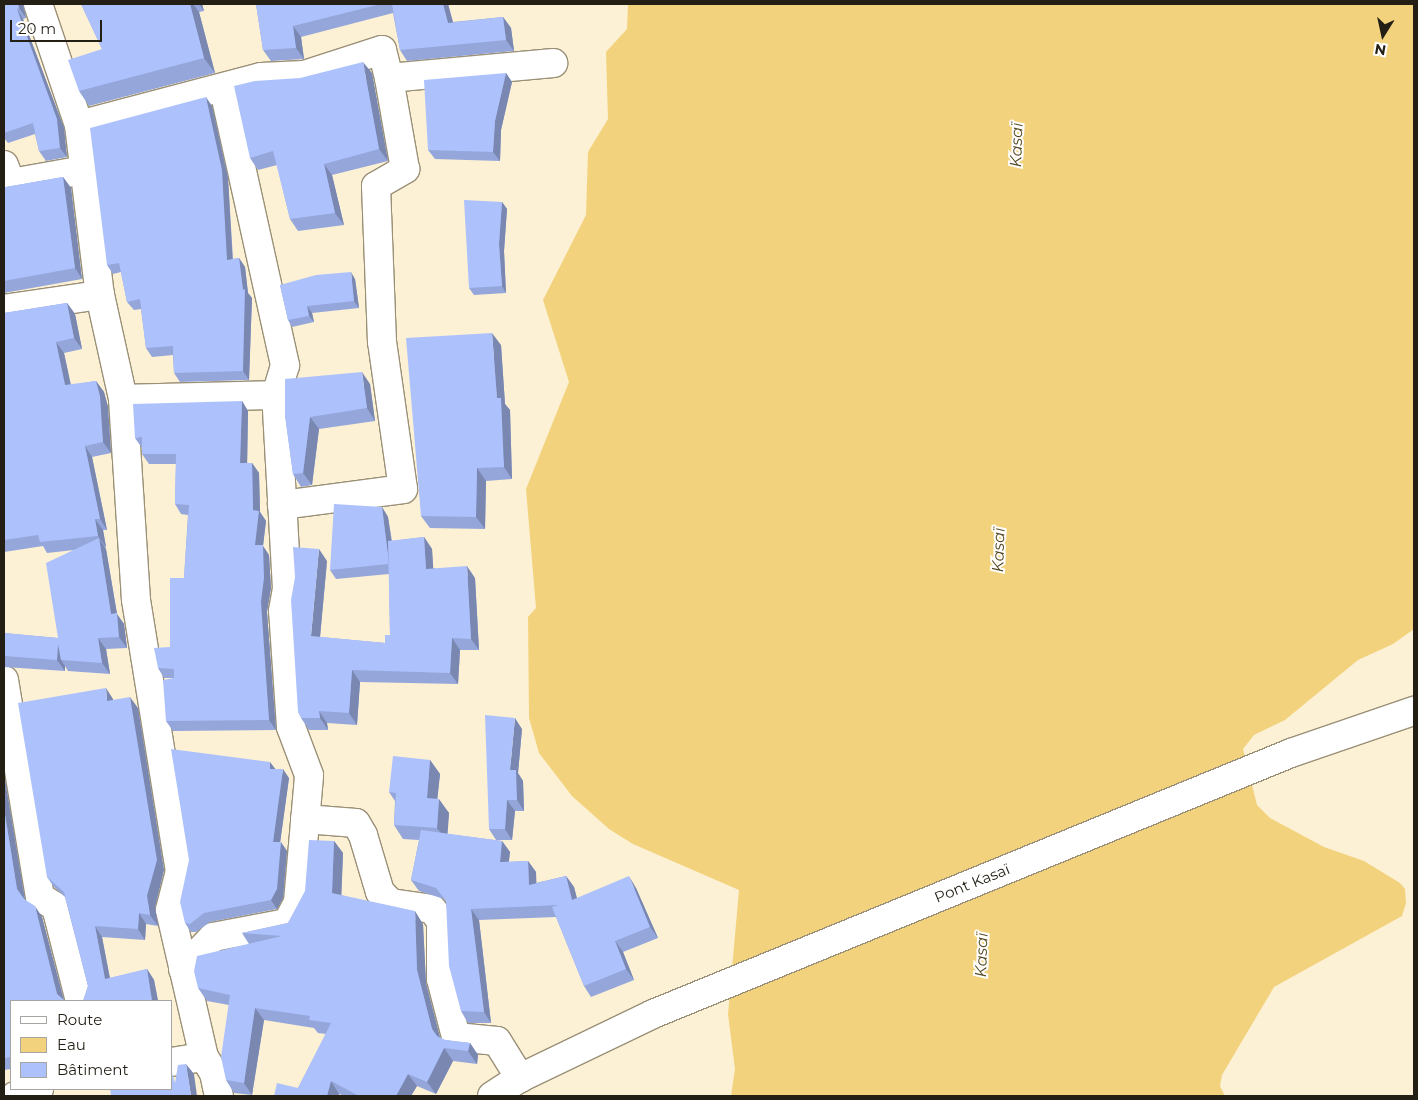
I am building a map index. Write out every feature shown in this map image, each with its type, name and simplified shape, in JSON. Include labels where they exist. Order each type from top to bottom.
[{"type":"street","points":[[46,6],[79,126],[100,295],[123,400],[136,600],[180,871],[170,910],[204,1057],[214,1073],[219,1096]]},
{"type":"street","points":[[79,126],[224,89],[260,77],[304,75],[382,50],[389,78],[405,170],[376,186],[382,342],[403,489],[282,505]]},
{"type":"street","points":[[389,78],[553,63]]},
{"type":"street","points":[[184,969],[214,937],[287,923],[298,902],[309,775],[290,717],[283,611],[287,589],[276,395],[285,365],[224,89]]},
{"type":"street","points":[[4,165],[11,183],[84,170]]},
{"type":"street","points":[[4,309],[100,295]]},
{"type":"street","points":[[123,400],[276,395]]},
{"type":"street","points":[[4,680],[40,897],[56,907],[80,1000]]},
{"type":"street","name":"Pont Kasaï","points":[[492,1096],[520,1078],[653,1014],[1291,753],[1414,711]]},
{"type":"street","points":[[305,819],[356,823],[363,835],[380,892],[391,903],[432,909],[441,921],[441,979],[456,1037],[497,1041],[520,1078]]},
{"type":"street","points":[[172,1062],[204,1057]]},
{"type":"street","points":[[15,1096],[36,1090]]},
{"type":"water","name":"Kasaï","points":[[628,4],[1414,4],[1414,629],[1393,644],[1358,660],[1285,720],[1254,735],[1243,749],[1257,805],[1270,818],[1324,847],[1364,861],[1400,883],[1405,889],[1406,903],[1402,916],[1274,987],[1222,1075],[1220,1086],[1225,1096],[731,1096],[735,1069],[728,1014],[739,890],[633,844],[609,829],[572,796],[539,753],[529,718],[528,617],[536,608],[526,489],[569,382],[543,300],[586,215],[588,152],[608,119],[606,52],[627,29]]},
{"type":"building","points":[[4,4],[18,4],[19,8],[17,9],[57,119],[60,148],[39,151],[33,123],[4,133]]},
{"type":"building","points":[[81,4],[190,4],[204,58],[79,91],[68,60],[102,49]]},
{"type":"building","points":[[256,4],[381,4],[293,26],[296,48],[263,50]]},
{"type":"building","points":[[392,4],[443,4],[448,23],[503,17],[506,40],[400,50]]},
{"type":"building","points":[[363,62],[379,149],[324,164],[335,213],[290,219],[273,151],[250,158],[234,86],[255,81],[300,78]]},
{"type":"building","points":[[506,73],[495,121],[493,152],[428,150],[424,80]]},
{"type":"building","points":[[206,97],[222,170],[227,260],[239,258],[243,290],[245,289],[243,371],[174,373],[173,346],[146,348],[140,299],[127,302],[119,263],[107,265],[90,128]]},
{"type":"building","points":[[63,177],[75,268],[4,281],[4,187]]},
{"type":"building","points":[[464,200],[502,202],[499,244],[502,286],[469,288]]},
{"type":"building","points":[[351,272],[354,301],[307,306],[309,316],[288,320],[280,285],[316,275]]},
{"type":"building","points":[[67,303],[74,338],[56,342],[65,385],[96,381],[100,396],[103,442],[85,446],[100,519],[95,519],[98,536],[40,542],[38,535],[4,540],[4,313]]},
{"type":"building","points":[[492,333],[497,398],[501,398],[504,467],[477,468],[476,517],[421,516],[406,338]]},
{"type":"building","points":[[362,372],[367,408],[310,417],[303,473],[293,474],[285,415],[285,379]]},
{"type":"building","points":[[242,401],[240,463],[252,463],[253,510],[259,511],[255,545],[263,545],[264,578],[261,602],[269,720],[166,721],[163,680],[174,678],[174,669],[158,668],[154,648],[170,647],[170,578],[184,578],[189,505],[175,504],[176,454],[142,454],[142,437],[135,438],[133,404]]},
{"type":"building","points":[[334,504],[382,507],[388,564],[330,570]]},
{"type":"building","points":[[424,537],[426,569],[467,566],[471,639],[452,638],[450,673],[352,670],[349,713],[319,711],[320,718],[301,718],[298,712],[291,600],[295,577],[293,547],[319,549],[311,636],[385,643],[385,635],[390,635],[388,541]]},
{"type":"building","points":[[99,538],[111,614],[117,613],[119,637],[98,638],[102,663],[61,660],[58,644],[57,660],[4,656],[4,633],[58,638],[46,563]]},
{"type":"building","points":[[106,688],[107,701],[130,697],[157,860],[147,896],[150,915],[139,913],[138,929],[95,926],[105,979],[147,969],[152,1000],[83,1000],[88,986],[64,892],[47,877],[18,703]]},
{"type":"building","points":[[485,715],[515,718],[510,770],[516,770],[517,800],[507,800],[505,829],[489,829]]},
{"type":"building","points":[[171,749],[270,762],[270,769],[283,769],[273,842],[281,842],[277,889],[271,900],[204,913],[190,924],[185,923],[180,902],[189,860]]},
{"type":"building","points":[[393,756],[430,760],[427,798],[439,799],[437,828],[394,825],[396,793],[389,792]]},
{"type":"building","points":[[4,808],[17,889],[24,899],[35,906],[57,994],[64,1000],[10,1000],[10,1057],[4,1058]]},
{"type":"building","points":[[421,830],[502,841],[500,862],[528,861],[529,885],[566,876],[572,900],[629,876],[650,927],[615,941],[626,969],[584,986],[552,907],[559,905],[471,909],[484,1012],[461,1011],[449,966],[446,901],[436,888],[411,880]]},
{"type":"building","points":[[309,840],[334,841],[332,893],[415,911],[417,970],[432,1029],[437,1036],[445,1040],[470,1043],[468,1051],[444,1048],[427,1082],[408,1074],[396,1096],[359,1096],[331,1081],[327,1096],[274,1096],[277,1083],[298,1088],[331,1023],[309,1020],[310,1016],[255,1008],[244,1083],[226,1080],[221,1057],[230,995],[198,988],[194,971],[197,956],[282,936],[242,933],[288,923],[305,891]]},
{"type":"building","points":[[186,1064],[191,1096],[104,1096],[111,1095],[110,1090],[172,1090],[172,1073],[175,1083],[178,1065]]}]
